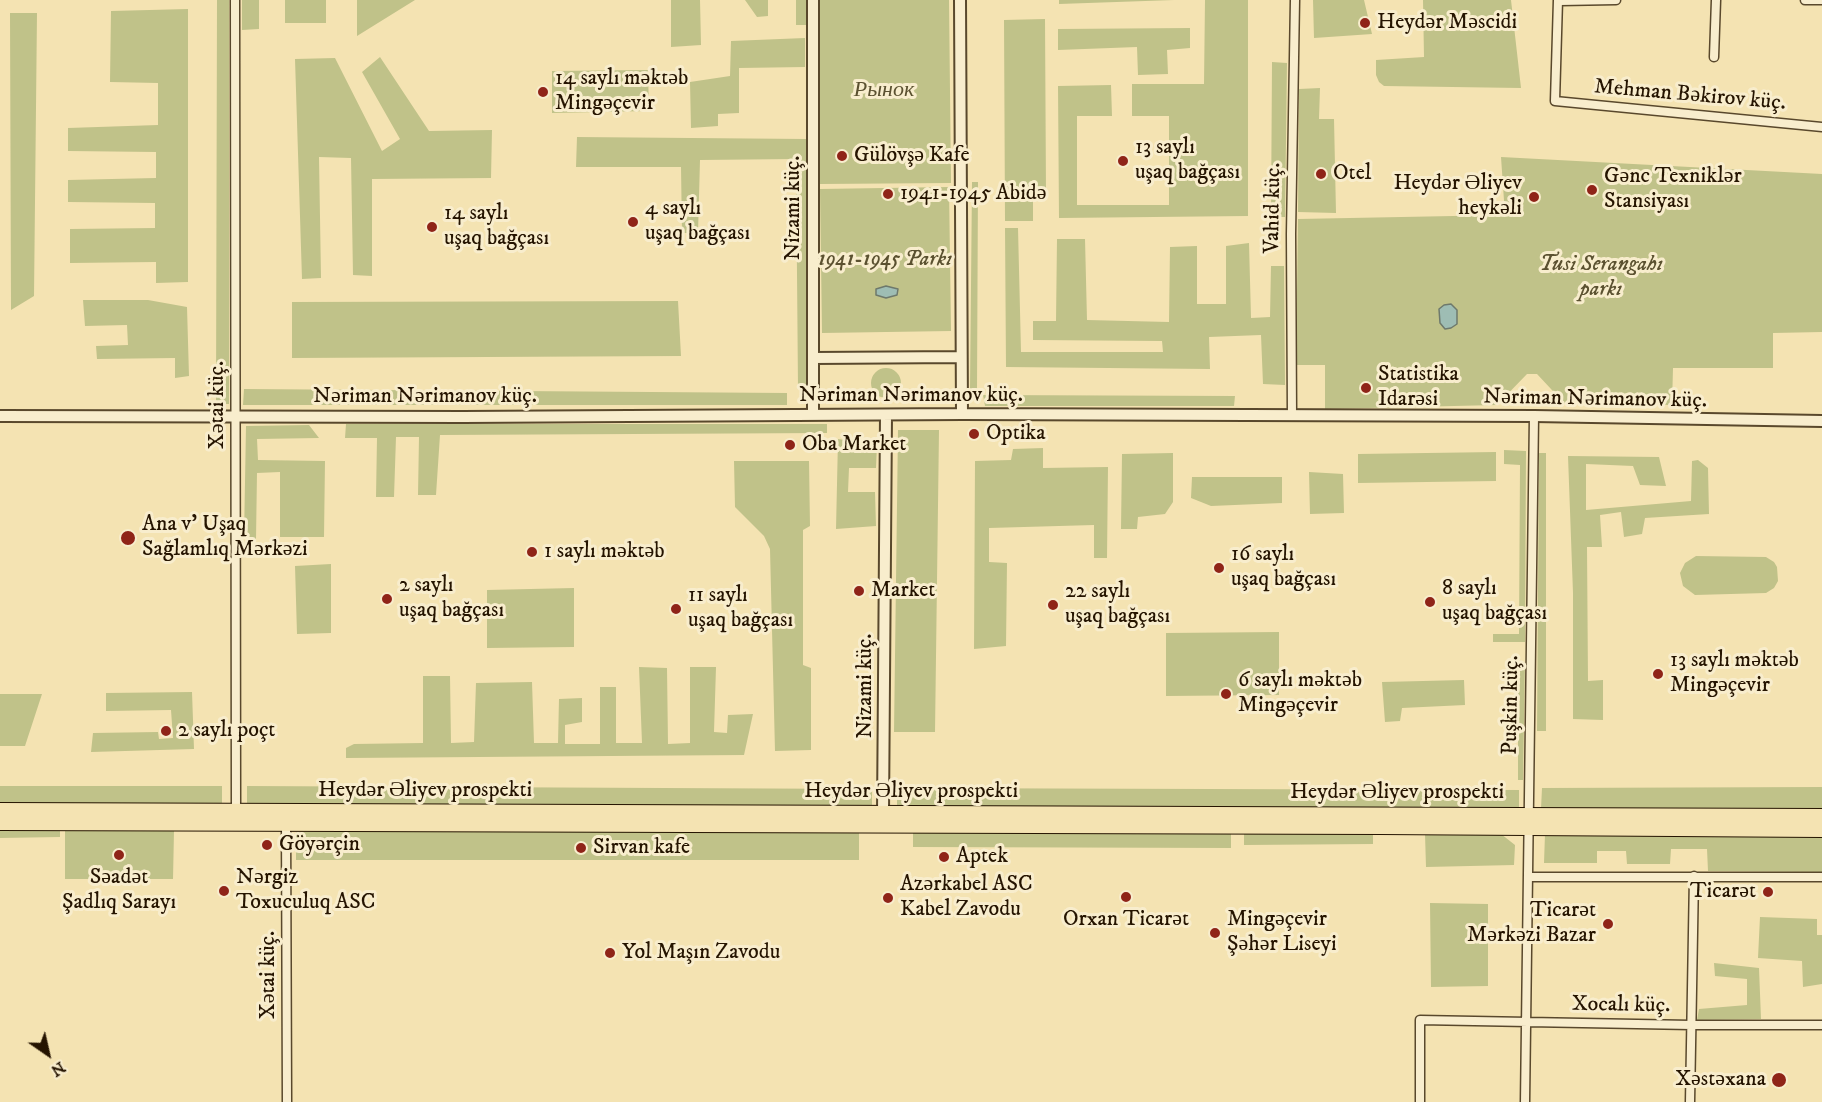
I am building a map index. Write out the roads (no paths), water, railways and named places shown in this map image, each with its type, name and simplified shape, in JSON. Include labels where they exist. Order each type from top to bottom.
[{"type":"main road","name":"Heydər Əliyev prospekti","points":[[0,810],[236,810],[286,818]]},
{"type":"main road","name":"Heydər Əliyev prospekti","points":[[0,823],[286,818],[883,826],[1528,821],[1822,816]]},
{"type":"main road","name":"Heydər Əliyev prospekti","points":[[1528,821],[1822,830]]},
{"type":"street","name":"Xətai küç.","points":[[235,0],[236,810]]},
{"type":"street","name":"Nizami küç.","points":[[813,0],[813,416]]},
{"type":"street","points":[[960,0],[962,414]]},
{"type":"street","name":"Vahid küç.","points":[[1292,416],[1291,234],[1295,0]]},
{"type":"street","points":[[1559,0],[1616,0]]},
{"type":"street","name":"Mehman Bəkirov küç.","points":[[1559,0],[1555,101],[1822,127]]},
{"type":"street","points":[[1714,57],[1716,0]]},
{"type":"street","points":[[1805,0],[1822,0]]},
{"type":"street","points":[[813,358],[961,357]]},
{"type":"street","name":"Nəriman Nərimanov küç.","points":[[0,416],[962,414],[1534,416],[1822,421]]},
{"type":"street","name":"Nizami küç.","points":[[883,826],[886,415]]},
{"type":"street","name":"Puşkin küç.","points":[[1525,1102],[1534,416]]},
{"type":"street","name":"Xətai küç.","points":[[286,818],[286,1102]]},
{"type":"street","points":[[1690,1102],[1694,876]]},
{"type":"street","points":[[1528,877],[1822,878]]},
{"type":"street","name":"Xocalı küç.","points":[[1420,1102],[1420,1020],[1822,1025]]},
{"type":"water","points":[[886,286],[898,289],[897,295],[886,298],[876,295],[876,289]]},
{"type":"water","points":[[1451,304],[1457,310],[1457,324],[1445,329],[1440,323],[1439,309]]},
{"type":"place","name":"Heydər Məscidi","points":[[1365,23]]},
{"type":"place","name":"14 saylı məktəb Mingəçevir","points":[[543,92]]},
{"type":"place","name":"Gülövşə Kafe","points":[[842,156]]},
{"type":"place","name":"13 saylı uşaq bağçası","points":[[1123,161]]},
{"type":"place","name":"Otel","points":[[1321,174]]},
{"type":"place","name":"Gənc Texniklər Stansiyası","points":[[1592,190]]},
{"type":"place","name":"1941-1945 Abidə","points":[[888,194]]},
{"type":"place","name":"Heydər Əliyev heykəli","points":[[1534,197]]},
{"type":"place","name":"4 saylı uşaq bağçası","points":[[633,222]]},
{"type":"place","name":"14 saylı uşaq bağçası","points":[[432,227]]},
{"type":"place","name":"Statistika Idarəsi","points":[[1366,388]]},
{"type":"place","name":"Optika","points":[[974,434]]},
{"type":"place","name":"Oba Market","points":[[790,445]]},
{"type":"place","name":"Ana v' Uşaq Sağlamlıq Mərkəzi","points":[[128,538]]},
{"type":"place","name":"1 saylı məktəb","points":[[532,552]]},
{"type":"place","name":"16 saylı uşaq bağçası","points":[[1219,568]]},
{"type":"place","name":"Market","points":[[859,591]]},
{"type":"place","name":"2 saylı uşaq bağçası","points":[[387,599]]},
{"type":"place","name":"8 saylı uşaq bağçası","points":[[1430,602]]},
{"type":"place","name":"22 saylı uşaq bağçası","points":[[1053,605]]},
{"type":"place","name":"11 saylı uşaq bağçası","points":[[676,609]]},
{"type":"place","name":"13 saylı məktəb Mingəçevir","points":[[1658,674]]},
{"type":"place","name":"6 saylı məktəb Mingəçevir","points":[[1226,694]]},
{"type":"place","name":"2 saylı poçt","points":[[166,731]]},
{"type":"place","name":"Göyərçin","points":[[267,845]]},
{"type":"place","name":"Sirvan kafe","points":[[581,848]]},
{"type":"place","name":"Səadət Şadlıq Sarayı","points":[[119,855]]},
{"type":"place","name":"Aptek","points":[[944,857]]},
{"type":"place","name":"Nərgiz Toxuculuq ASC","points":[[224,891]]},
{"type":"place","name":"Ticarət","points":[[1768,892]]},
{"type":"place","name":"Orxan Ticarət","points":[[1126,897]]},
{"type":"place","name":"Azərkabel ASC Kabel Zavodu","points":[[888,898]]},
{"type":"place","name":"Ticarət Mərkəzi Bazar","points":[[1608,924]]},
{"type":"place","name":"Mingəçevir Şəhər Liseyi","points":[[1215,933]]},
{"type":"place","name":"Yol Maşın Zavodu","points":[[610,953]]},
{"type":"place","name":"Xəstəxana","points":[[1779,1080]]},
{"type":"park label","name":"Рынок","points":[[884,91]]},
{"type":"park label","name":"1941-1945 Parkı","points":[[885,260]]},
{"type":"park label","name":"Tusi Serangahı parkı","points":[[1601,278]]}]
